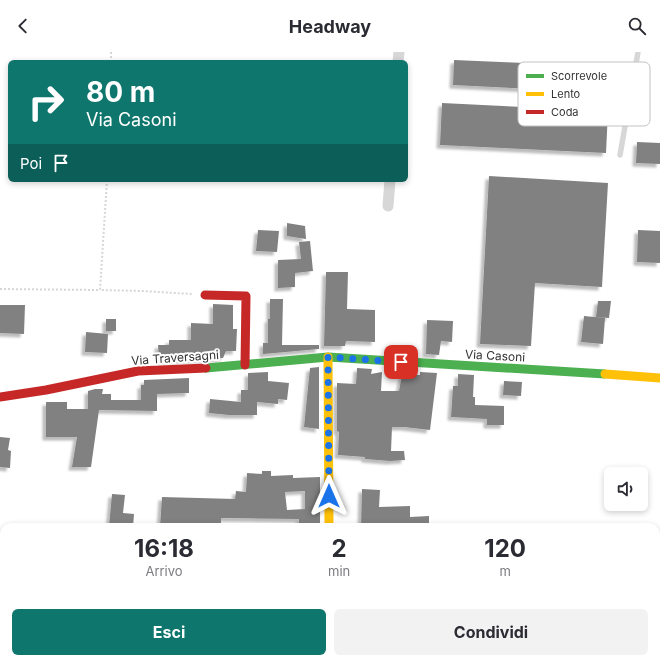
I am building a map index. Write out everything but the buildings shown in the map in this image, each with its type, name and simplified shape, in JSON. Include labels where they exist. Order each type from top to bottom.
[{"type":"street","points":[[388,206],[390,182]]},
{"type":"street","points":[[205,295],[246,296],[245,365]]},
{"type":"street","points":[[328,357],[329,523]]},
{"type":"street","name":"Via Traversagni","points":[[0,397],[46,390],[138,371],[207,368],[328,357]]},
{"type":"street","name":"Via Casoni","points":[[328,357],[660,378]]},
{"type":"lane","points":[[636,62],[638,52]]},
{"type":"lane","points":[[620,155],[625,126]]},
{"type":"path","points":[[100,290],[107,182]]},
{"type":"path","points":[[0,289],[142,291],[205,295]]},
{"type":"traffic: fast","points":[[206,368],[328,357],[605,374]]},
{"type":"traffic: slow","points":[[328,357],[329,523]]},
{"type":"traffic: slow","points":[[605,374],[660,378]]},
{"type":"traffic: jam","points":[[205,295],[246,296],[245,365]]},
{"type":"traffic: jam","points":[[0,397],[46,390],[138,371],[206,368]]},
{"type":"route","points":[[329,496],[328,357],[401,362]]}]
